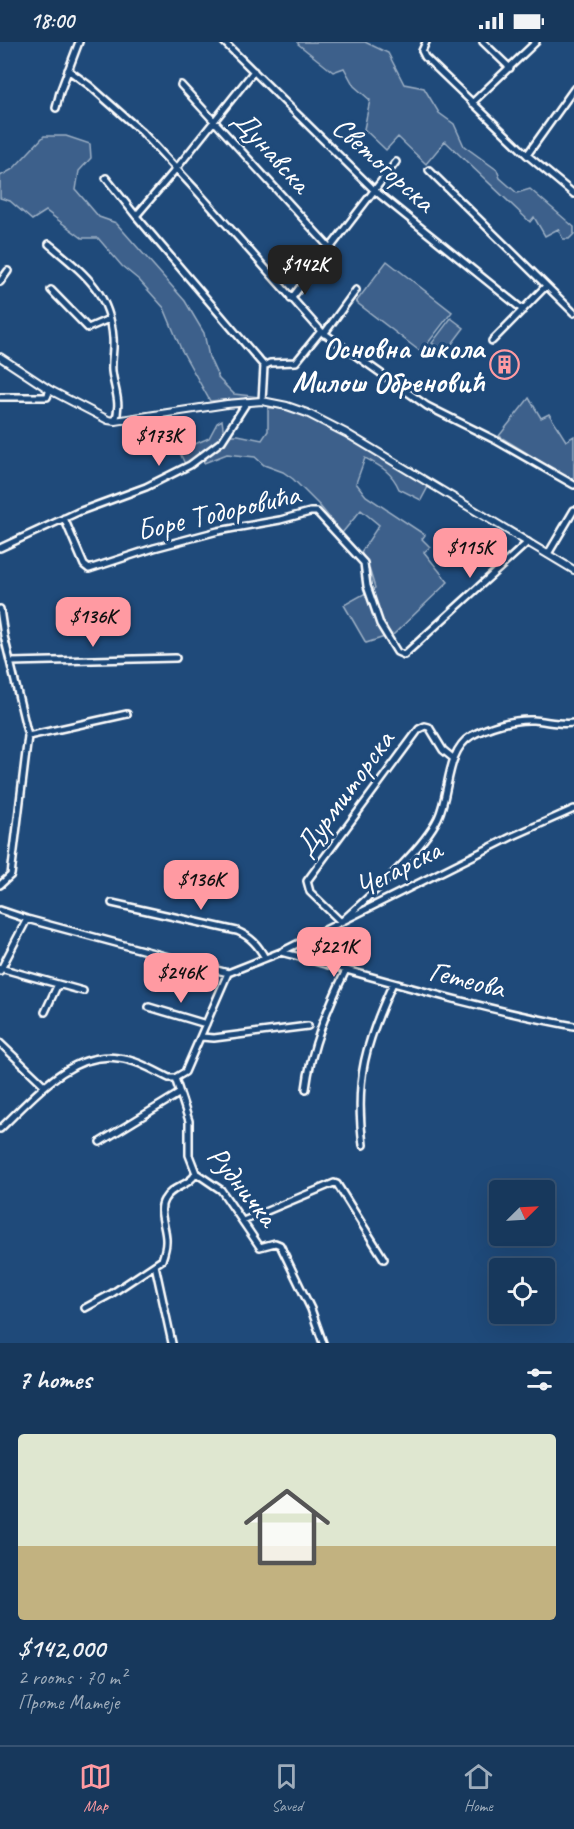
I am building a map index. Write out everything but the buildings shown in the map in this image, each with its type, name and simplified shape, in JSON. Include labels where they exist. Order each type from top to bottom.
[{"type":"street","points":[[56,108],[79,42]]},
{"type":"street","name":"Светогорска","points":[[224,42],[374,190],[523,310]]},
{"type":"street","points":[[426,42],[422,51],[425,57],[527,155],[574,194]]},
{"type":"street","points":[[483,42],[510,68]]},
{"type":"street","points":[[472,103],[536,42]]},
{"type":"street","points":[[68,70],[90,86],[142,132],[322,332],[427,406],[495,440],[574,485]]},
{"type":"street","points":[[136,216],[254,71]]},
{"type":"street","name":"Дунавска","points":[[181,85],[330,249]]},
{"type":"street","points":[[527,155],[574,89]]},
{"type":"street","points":[[291,299],[396,162]]},
{"type":"street","points":[[429,170],[574,313]]},
{"type":"street","points":[[106,178],[264,366],[262,401]]},
{"type":"street","points":[[49,244],[90,279],[104,300],[113,337],[112,371],[119,400],[115,421]]},
{"type":"street","points":[[0,282],[8,271]]},
{"type":"street","points":[[492,341],[546,286]]},
{"type":"street","points":[[51,290],[88,328],[109,319]]},
{"type":"street","points":[[264,366],[270,363],[296,362],[356,290]]},
{"type":"street","points":[[0,357],[50,390],[115,421],[247,402],[262,401],[287,406],[327,423],[574,570]]},
{"type":"street","points":[[0,397],[47,397],[50,390]]},
{"type":"street","points":[[0,548],[99,503],[146,487],[190,465],[222,441],[247,402]]},
{"type":"street","points":[[548,554],[574,510]]},
{"type":"street","name":"Боре Тодоровића","points":[[64,518],[84,565],[89,569],[207,534],[317,512],[364,563],[367,586],[380,624],[397,652],[404,655],[528,542]]},
{"type":"street","points":[[0,609],[28,736],[11,875],[0,885]]},
{"type":"street","points":[[11,662],[176,658]]},
{"type":"street","points":[[28,736],[127,714]]},
{"type":"street","points":[[341,922],[412,852],[437,820],[459,745],[470,737],[500,725],[531,720],[574,723]]},
{"type":"street","name":"Дурмиторска","points":[[341,922],[310,892],[307,882],[419,729],[425,726],[429,728],[443,750],[454,759]]},
{"type":"street","name":"Чегарска","points":[[228,973],[281,952],[511,837],[574,809]]},
{"type":"street","points":[[112,903],[237,931],[249,936],[266,958]]},
{"type":"street","points":[[0,910],[228,973],[185,1072],[175,1078],[169,1078],[138,1063],[120,1058],[104,1057],[85,1062],[61,1073],[0,1129]]},
{"type":"street","points":[[27,919],[0,970],[83,991]]},
{"type":"street","name":"Гетеова","points":[[281,952],[539,1020],[574,1026]]},
{"type":"street","points":[[306,1089],[311,1062],[321,1030],[346,970]]},
{"type":"street","points":[[363,1145],[359,1111],[364,1056],[371,1033],[393,983]]},
{"type":"street","points":[[45,1012],[58,984]]},
{"type":"street","points":[[149,1007],[206,1024]]},
{"type":"street","points":[[201,1037],[214,1038],[308,1026]]},
{"type":"street","points":[[0,1043],[45,1086]]},
{"type":"street","name":"Рудничка","points":[[175,1078],[189,1121],[189,1155],[196,1173],[221,1190],[260,1247],[275,1243],[280,1245],[311,1309],[323,1343]]},
{"type":"street","points":[[100,1142],[180,1093]]},
{"type":"street","points":[[85,1308],[111,1294],[162,1260],[166,1246],[162,1215],[163,1201],[169,1193],[191,1180],[196,1173]]},
{"type":"street","points":[[243,1221],[333,1183],[339,1187],[384,1259]]},
{"type":"street","points":[[155,1265],[172,1343]]},
{"type":"shaded area","points":[[298,42],[365,42],[388,53],[404,84],[424,88],[439,113],[454,124],[464,146],[497,170],[500,178],[517,193],[530,189],[574,227],[574,234],[569,239],[563,239],[558,229],[545,236],[534,217],[530,222],[445,141],[426,164],[398,137],[386,150],[364,129],[370,100],[354,86],[344,68],[333,72]]},
{"type":"shaded area","points":[[44,136],[66,136],[90,144],[91,158],[79,171],[76,190],[99,217],[116,223],[185,301],[204,333],[209,357],[219,379],[234,394],[260,397],[210,401],[181,349],[164,308],[98,238],[82,238],[46,211],[32,220],[10,201],[0,198],[0,176],[13,169]]},
{"type":"shaded area","points":[[387,261],[452,312],[421,352],[356,302]]},
{"type":"shaded area","points":[[451,318],[464,328],[445,353],[432,343]]},
{"type":"shaded area","points":[[529,398],[541,418],[549,414],[566,441],[574,436],[574,482],[499,436]]},
{"type":"shaded area","points":[[268,408],[288,410],[331,425],[429,485],[421,500],[399,489],[389,474],[365,458],[356,483],[366,496],[425,535],[422,539],[430,547],[424,552],[448,582],[394,634],[366,643],[344,605],[375,588],[361,552],[379,525],[361,510],[342,533],[320,506],[293,479],[283,472],[264,465],[255,457],[227,454],[204,463],[202,452],[185,464],[179,451],[209,438],[217,423],[222,420],[224,435],[238,435],[262,440],[268,431]]},
{"type":"place","name":"Основна школа Милош Обреновић","points":[[505,365]]}]
